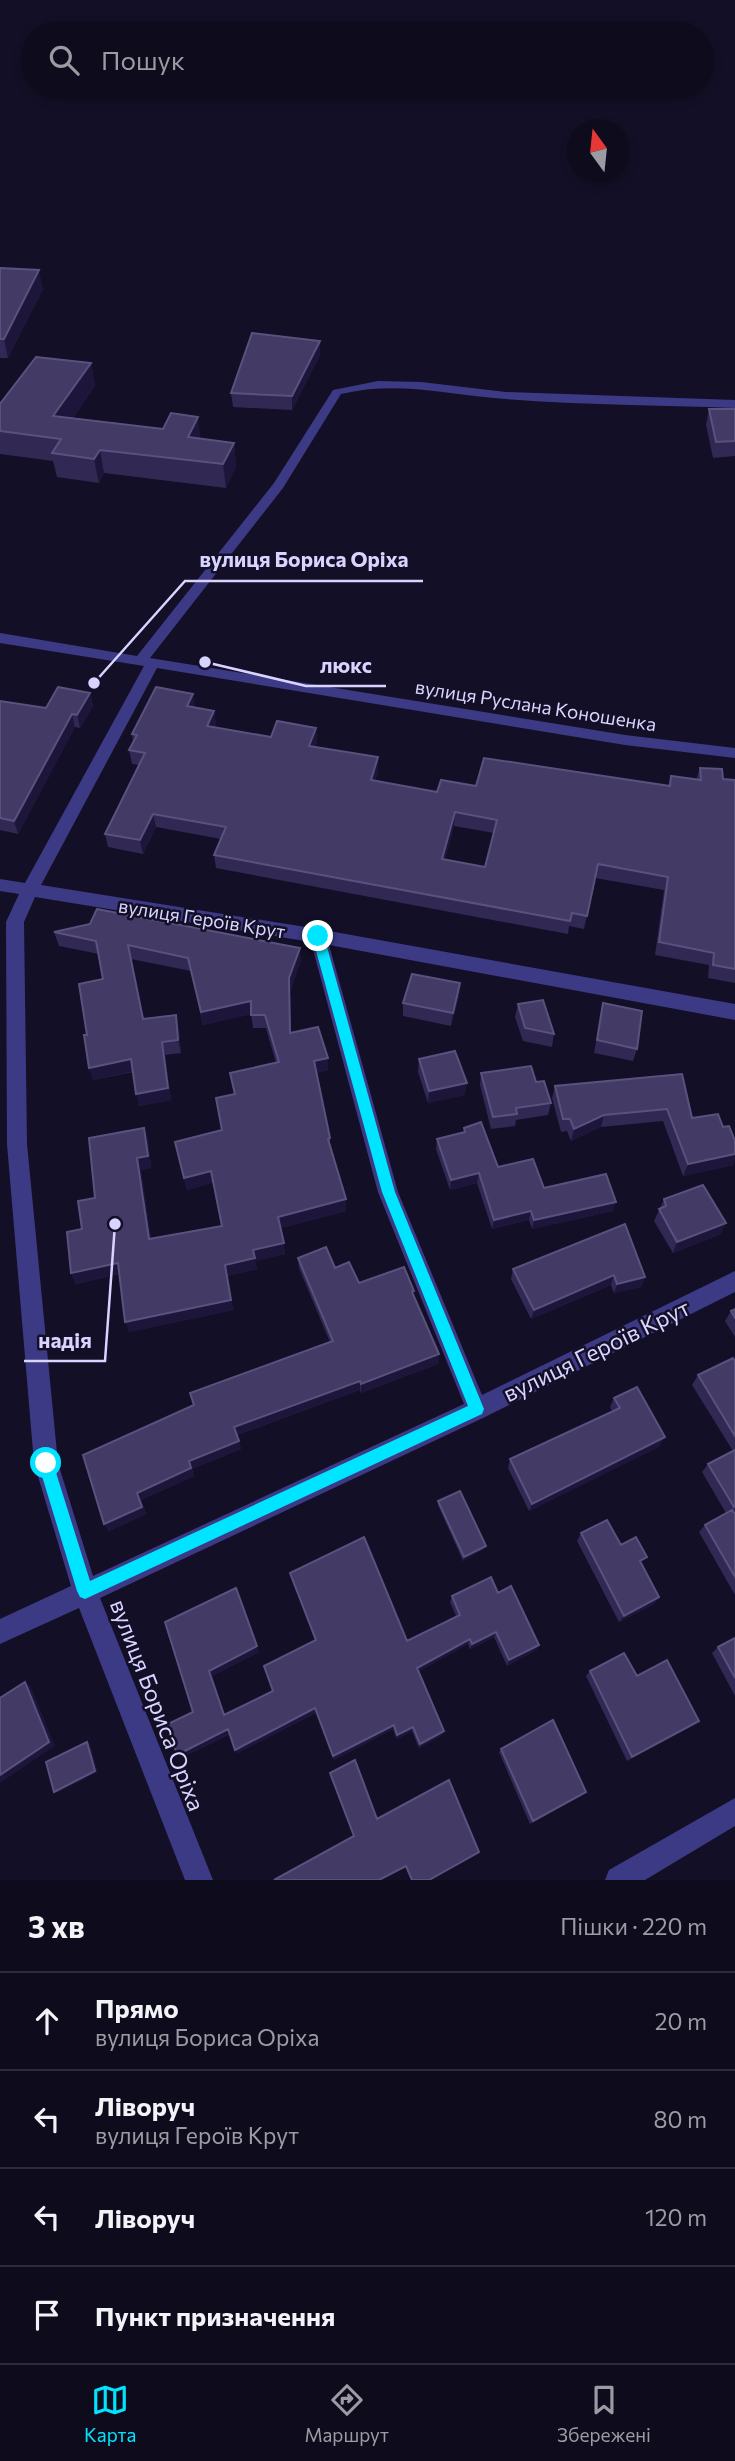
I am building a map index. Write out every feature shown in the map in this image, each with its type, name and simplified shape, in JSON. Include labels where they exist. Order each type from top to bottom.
[{"type":"street","name":"вулиця Бориса Оріха","points":[[199,1880],[85,1591],[46,1463],[8,1145],[15,922],[147,662],[279,485],[337,391],[352,387],[402,385],[505,396],[735,404]]},
{"type":"street","name":"вулиця Руслана Коношенка","points":[[0,638],[625,740],[735,753]]},
{"type":"street","name":"вулиця Героїв Крут","points":[[0,885],[318,936],[735,1012]]},
{"type":"street","points":[[318,936],[388,1192],[477,1409]]},
{"type":"street","name":"вулиця Героїв Крут","points":[[0,1632],[477,1409],[735,1281]]},
{"type":"street","points":[[619,1880],[735,1811]]},
{"type":"building","points":[[0,268],[39,270],[4,339],[0,339]]},
{"type":"building","points":[[252,333],[320,341],[292,396],[231,393]]},
{"type":"building","points":[[36,357],[91,363],[53,416],[163,429],[171,413],[198,417],[188,437],[234,443],[223,464],[100,450],[94,459],[52,453],[61,439],[0,431],[0,404]]},
{"type":"building","points":[[709,409],[735,409],[735,441],[716,442]]},
{"type":"building","points":[[58,687],[90,693],[77,715],[72,714],[14,821],[0,818],[0,701],[46,708]]},
{"type":"building","points":[[156,687],[193,694],[187,706],[214,711],[207,726],[271,737],[277,721],[316,728],[309,746],[378,757],[371,780],[437,792],[441,780],[476,786],[484,758],[670,786],[671,776],[701,780],[700,768],[722,769],[723,779],[735,780],[735,969],[713,965],[714,953],[659,942],[668,877],[598,864],[587,916],[572,913],[570,921],[214,855],[226,827],[153,814],[140,840],[105,834],[145,753],[129,750],[137,735],[132,734]],"holes":[[[455,812],[497,820],[485,867],[442,859]]]},
{"type":"building","points":[[97,909],[300,948],[289,978],[290,1033],[318,1027],[328,1058],[314,1061],[330,1138],[328,1139],[346,1199],[278,1217],[284,1243],[253,1250],[255,1258],[225,1265],[231,1300],[125,1322],[118,1263],[71,1273],[67,1232],[82,1229],[78,1201],[95,1198],[89,1138],[144,1128],[148,1156],[137,1158],[149,1239],[222,1226],[211,1171],[184,1178],[175,1142],[222,1130],[216,1098],[235,1094],[230,1073],[279,1062],[265,1015],[251,1015],[251,1001],[201,1012],[188,958],[128,945],[143,1019],[176,1015],[178,1040],[162,1042],[168,1088],[136,1094],[131,1059],[89,1068],[79,984],[103,979],[96,941],[54,932],[90,924]]},
{"type":"building","points":[[412,974],[460,983],[453,1013],[403,1003]]},
{"type":"building","points":[[543,1000],[554,1034],[525,1028],[518,1004]]},
{"type":"building","points":[[603,1003],[642,1011],[637,1049],[597,1040]]},
{"type":"building","points":[[455,1051],[467,1083],[429,1091],[419,1059]]},
{"type":"building","points":[[531,1066],[536,1082],[544,1081],[551,1103],[516,1108],[517,1114],[493,1117],[481,1073]]},
{"type":"building","points":[[682,1074],[692,1118],[718,1114],[723,1127],[729,1126],[735,1141],[735,1154],[688,1164],[667,1109],[604,1115],[574,1129],[570,1119],[563,1119],[555,1086]]},
{"type":"building","points":[[481,1122],[498,1167],[533,1159],[544,1188],[606,1174],[616,1202],[534,1220],[531,1211],[494,1220],[479,1173],[451,1180],[437,1139],[465,1132],[464,1128]]},
{"type":"building","points":[[703,1185],[726,1223],[677,1242],[659,1209],[666,1206],[664,1199]]},
{"type":"building","points":[[625,1224],[645,1277],[617,1284],[614,1275],[534,1310],[513,1269]]},
{"type":"building","points":[[326,1247],[335,1268],[349,1262],[359,1283],[404,1267],[439,1354],[234,1427],[239,1441],[189,1461],[191,1468],[137,1493],[142,1507],[104,1524],[83,1455],[194,1405],[190,1393],[333,1341],[298,1258]]},
{"type":"building","points":[[733,1358],[735,1361],[735,1436],[698,1375]]},
{"type":"building","points":[[637,1387],[665,1437],[532,1504],[510,1459],[620,1408],[614,1398]]},
{"type":"building","points":[[735,1450],[735,1506],[734,1507],[708,1464]]},
{"type":"building","points":[[460,1491],[486,1546],[464,1557],[438,1501]]},
{"type":"building","points":[[732,1510],[735,1514],[735,1577],[705,1525]]},
{"type":"building","points":[[607,1520],[621,1545],[636,1537],[647,1557],[640,1561],[659,1597],[624,1616],[581,1533]]},
{"type":"building","points":[[364,1537],[407,1641],[460,1615],[452,1596],[491,1577],[498,1593],[511,1586],[539,1645],[509,1660],[496,1632],[472,1644],[470,1639],[417,1668],[444,1731],[420,1744],[413,1727],[397,1735],[394,1725],[333,1756],[315,1708],[235,1750],[228,1729],[177,1755],[168,1724],[193,1712],[165,1622],[236,1588],[257,1646],[209,1671],[224,1715],[273,1691],[264,1666],[316,1640],[290,1573]]},
{"type":"building","points":[[735,1638],[735,1678],[718,1647]]},
{"type":"building","points":[[624,1653],[637,1676],[667,1660],[699,1721],[632,1757],[590,1671]]},
{"type":"building","points":[[25,1682],[49,1742],[0,1775],[0,1698]]},
{"type":"building","points":[[553,1720],[586,1792],[533,1821],[501,1749]]},
{"type":"building","points":[[87,1742],[95,1771],[54,1792],[46,1762]]},
{"type":"building","points":[[355,1760],[377,1819],[449,1780],[479,1852],[429,1880],[412,1880],[406,1866],[379,1880],[274,1880],[354,1836],[330,1773]]},
{"type":"place","name":"люкс","points":[[205,662]]},
{"type":"place","name":"вулиця Бориса Оріха","points":[[94,683]]},
{"type":"place","name":"надія","points":[[115,1224]]},
{"type":"route","points":[[46,1463],[85,1591],[477,1409],[388,1192],[318,936]]}]
